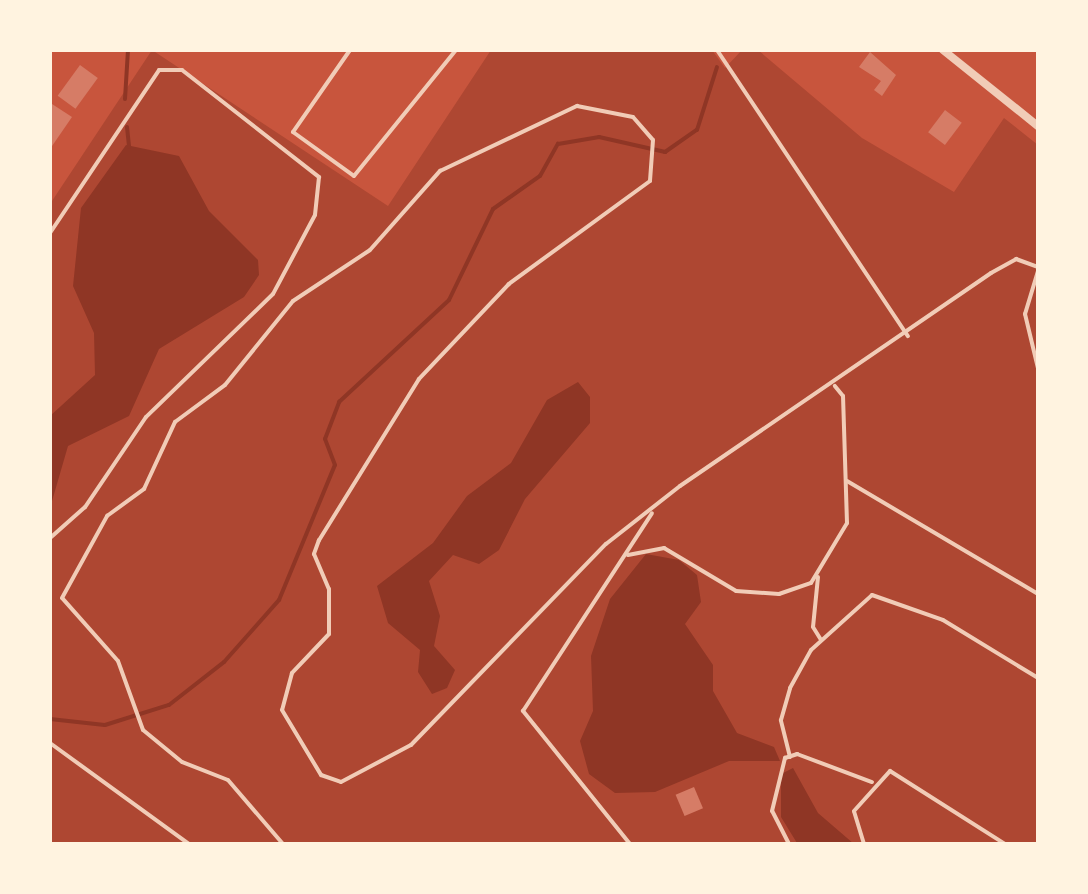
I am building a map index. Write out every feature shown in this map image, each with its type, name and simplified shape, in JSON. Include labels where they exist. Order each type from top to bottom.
[{"type":"street","points":[[942,50],[1038,126]]},
{"type":"lane","points":[[350,50],[293,132],[354,176],[456,50]]},
{"type":"lane","points":[[717,50],[908,336]]},
{"type":"lane","points":[[50,234],[159,70],[182,70],[319,177],[315,215],[273,294],[146,417],[86,507],[50,538]]},
{"type":"lane","points":[[284,844],[228,780],[182,762],[140,723],[118,661],[62,598],[107,516],[144,488],[175,422],[225,385],[293,301],[370,250],[440,172],[472,151],[577,106],[633,116],[653,143],[654,160],[650,181],[631,199],[470,321],[362,466],[314,554],[329,589],[329,634],[282,690],[304,754],[321,775],[341,782],[412,744],[606,544],[1016,259],[1038,269],[1025,314],[1038,368]]},
{"type":"lane","points":[[628,555],[664,548],[748,592],[796,590],[818,573],[847,523],[844,396],[834,384]]},
{"type":"lane","points":[[846,481],[1038,594]]},
{"type":"lane","points":[[630,844],[523,712],[628,555],[654,509]]},
{"type":"lane","points":[[818,573],[812,627],[821,641]]},
{"type":"lane","points":[[788,844],[772,786],[790,757],[781,720],[821,641],[872,595],[943,620],[1038,678]]},
{"type":"lane","points":[[50,743],[189,844]]},
{"type":"lane","points":[[790,757],[874,783]]},
{"type":"lane","points":[[864,844],[854,811],[874,783],[890,772],[904,777],[1005,844]]},
{"type":"shaded area","points":[[152,50],[388,206],[491,50],[712,50],[725,68],[742,50],[758,50],[862,138],[954,192],[1004,118],[1038,145],[1038,844],[50,844],[50,204]]},
{"type":"shaded area","points":[[126,145],[179,156],[209,211],[258,260],[259,275],[244,297],[159,349],[129,416],[68,446],[50,508],[50,416],[95,375],[94,333],[73,286],[81,208]]},
{"type":"shaded area","points":[[578,382],[590,397],[590,423],[525,499],[499,550],[479,564],[453,555],[429,581],[440,616],[434,646],[455,670],[447,688],[432,694],[418,672],[420,650],[388,623],[377,586],[433,543],[467,496],[511,463],[547,400]]},
{"type":"shaded area","points":[[646,554],[679,560],[697,575],[701,602],[685,624],[713,665],[713,691],[737,733],[774,747],[780,761],[729,761],[655,792],[615,793],[589,774],[580,741],[593,711],[591,656],[610,599]]},
{"type":"shaded area","points":[[793,768],[818,813],[854,844],[797,843],[781,817],[781,774]]},
{"type":"building","points":[[870,52],[896,75],[882,96],[874,90],[881,81],[859,67]]},
{"type":"building","points":[[80,65],[98,78],[75,109],[58,96]]},
{"type":"building","points":[[52,104],[72,117],[50,149],[50,107]]},
{"type":"building","points":[[945,110],[962,123],[945,145],[928,132]]},
{"type":"building","points":[[694,787],[703,808],[685,816],[676,795]]},
{"type":"waterway","points":[[125,99],[128,50]]},
{"type":"waterway","points":[[50,719],[105,725],[169,705],[224,662],[279,600],[335,465],[325,439],[339,402],[449,300],[493,209],[540,176],[558,144],[599,137],[665,152],[697,130],[717,67]]},
{"type":"waterway","points":[[127,127],[129,147]]}]
